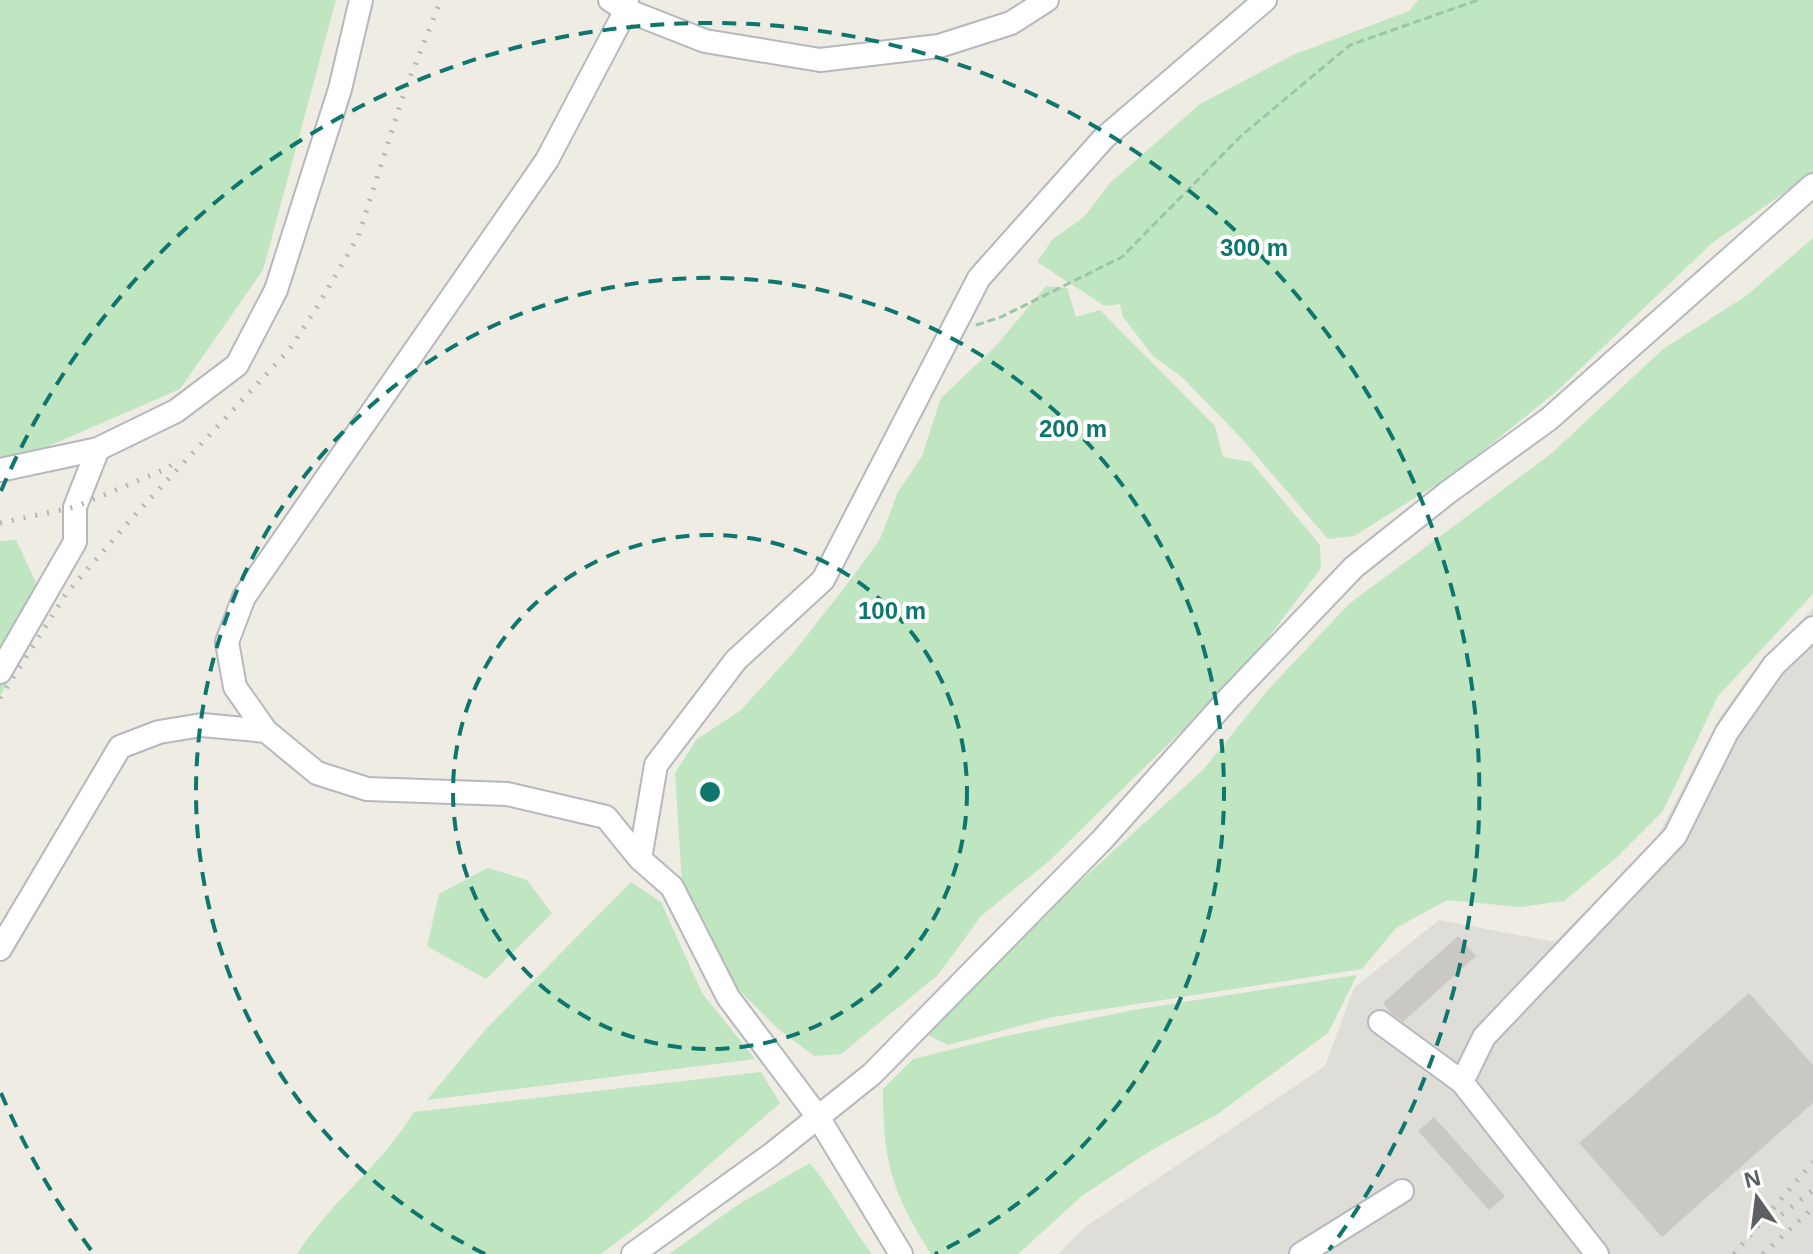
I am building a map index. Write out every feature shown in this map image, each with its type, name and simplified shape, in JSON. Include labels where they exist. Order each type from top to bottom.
[{"type":"street","points":[[0,470],[98,449],[176,411],[237,365],[276,290],[340,89],[361,0]]},
{"type":"street","points":[[901,1254],[818,1117],[728,997],[672,887],[640,859],[606,817],[507,794],[367,789],[317,773],[266,731],[235,687],[227,642],[244,597],[547,160],[621,3],[705,41],[820,60],[939,46],[1011,23],[1047,0]]},
{"type":"street","points":[[640,859],[656,765],[736,660],[823,580],[979,278],[1104,138],[1265,0]]},
{"type":"street","points":[[633,1254],[872,1074],[1102,840],[1229,698],[1354,567],[1447,493],[1549,419],[1813,185]]},
{"type":"street","points":[[0,672],[75,542],[75,507],[98,449]]},
{"type":"street","points":[[1462,1082],[1484,1037],[1675,836],[1727,732],[1774,665],[1813,628]]},
{"type":"street","points":[[0,949],[120,747],[159,732],[202,725],[266,731]]},
{"type":"street","points":[[1380,1022],[1462,1082],[1597,1254]]},
{"type":"street","points":[[1301,1254],[1402,1191]]},
{"type":"path","points":[[950,334],[1001,317],[1122,257],[1242,135],[1350,45],[1478,0]]},
{"type":"shaded area","points":[[1813,608],[1813,1254],[1058,1254],[1085,1227],[1325,1066],[1354,988],[1439,920],[1555,942],[1654,843],[1719,719],[1749,676]]},
{"type":"green space","points":[[0,0],[336,0],[263,270],[180,389],[35,452],[0,459]]},
{"type":"green space","points":[[1418,0],[1813,0],[1813,173],[1712,243],[1557,391],[1458,471],[1354,536],[1328,539],[1243,440],[1183,378],[1153,356],[1123,317],[1120,304],[1105,306],[1037,262],[1052,240],[1084,217],[1110,183],[1200,104],[1293,55],[1409,11]]},
{"type":"green space","points":[[1813,238],[1813,594],[1718,696],[1663,811],[1616,858],[1564,901],[1520,907],[1447,900],[1396,928],[1362,969],[1053,1017],[948,1045],[926,1034],[1034,923],[1203,770],[1267,691],[1349,604],[1552,453],[1663,349],[1746,296]]},
{"type":"green space","points":[[1046,286],[1067,288],[1076,317],[1100,310],[1215,426],[1223,457],[1251,462],[1320,545],[1321,568],[1242,672],[1049,861],[981,916],[938,975],[841,1054],[814,1056],[776,1027],[736,987],[682,884],[675,773],[697,739],[740,711],[794,652],[848,583],[880,539],[898,492],[922,456],[941,398],[996,346]]},
{"type":"green space","points":[[16,540],[48,608],[0,696],[0,541]]},
{"type":"green space","points":[[488,868],[527,880],[552,913],[486,979],[427,946],[439,894]]},
{"type":"green space","points":[[631,882],[661,902],[702,993],[755,1059],[427,1100],[486,1029]]},
{"type":"green space","points":[[1357,975],[1328,1033],[1219,1113],[1150,1151],[1083,1195],[1018,1254],[931,1254],[899,1194],[892,1176],[885,1138],[883,1089],[913,1059],[1133,1010]]},
{"type":"green space","points":[[761,1072],[780,1103],[647,1219],[601,1254],[297,1254],[325,1217],[387,1149],[414,1112]]},
{"type":"green space","points":[[810,1163],[872,1254],[669,1254],[739,1204]]},
{"type":"building","points":[[1458,936],[1476,956],[1403,1022],[1383,1003]]},
{"type":"building","points":[[1749,993],[1813,1065],[1813,1103],[1662,1237],[1579,1143]]},
{"type":"building","points":[[1434,1117],[1505,1196],[1489,1210],[1418,1131]]},
{"type":"railway","points":[[0,698],[66,594],[132,518],[289,350],[317,307],[358,237],[405,90],[441,0]]},
{"type":"railway","points":[[0,523],[75,507],[168,468],[176,461]]},
{"type":"railway","points":[[1734,1254],[1813,1162]]},
{"type":"railway","points":[[1772,1222],[1813,1190]]},
{"type":"railway","points":[[1763,1254],[1813,1208]]}]
